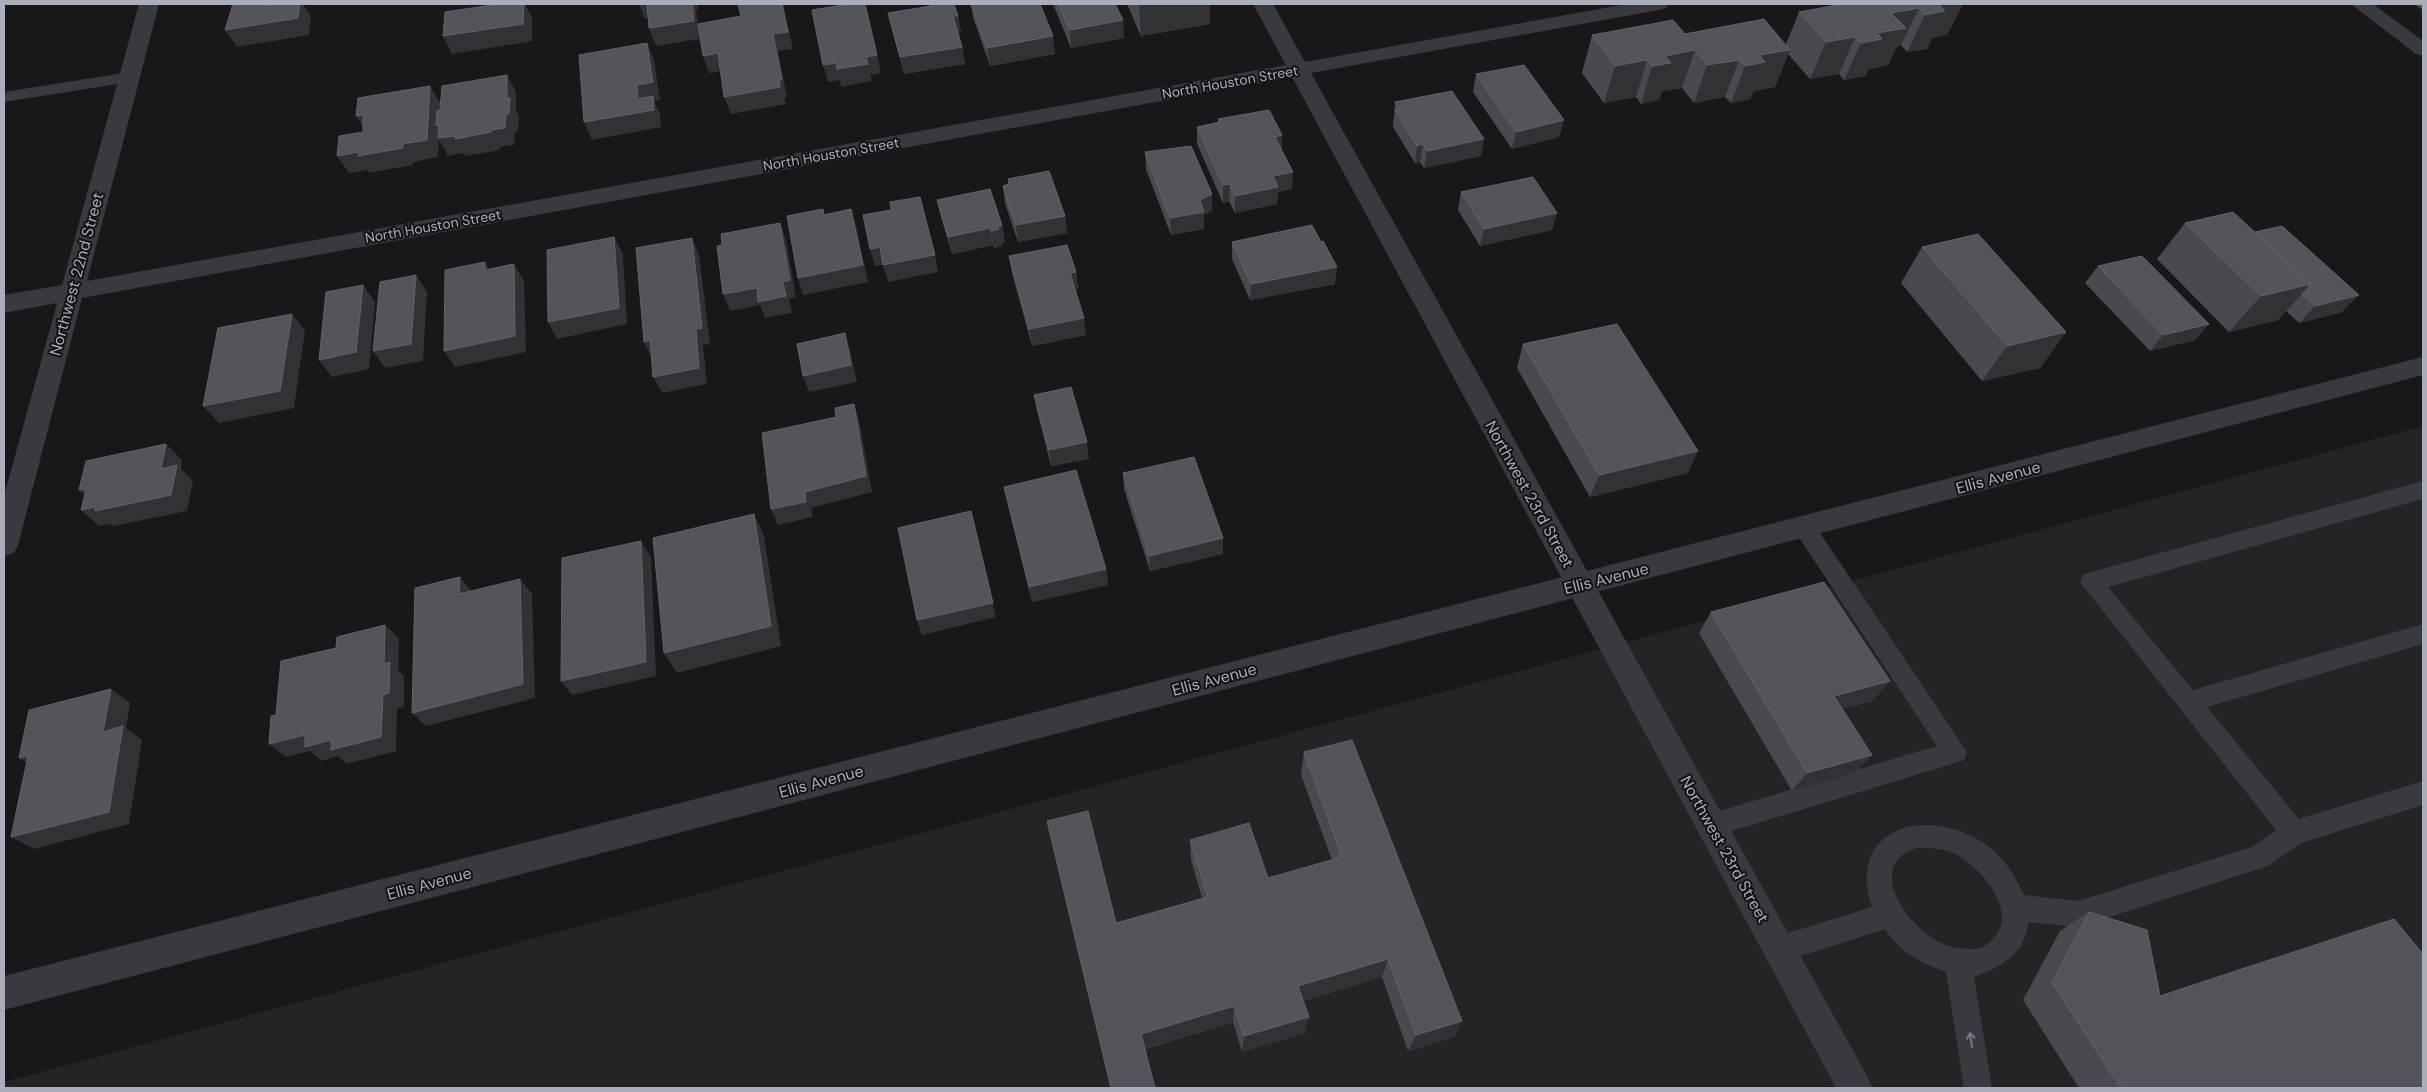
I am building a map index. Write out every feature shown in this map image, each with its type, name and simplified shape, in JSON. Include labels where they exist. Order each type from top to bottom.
[{"type":"street","name":"Northwest 22nd Street","points":[[4,545],[149,4]]},
{"type":"street","name":"Northwest 23rd Street","points":[[1262,4],[1855,1088]]},
{"type":"street","name":"North Houston Street","points":[[4,304],[1659,4]]},
{"type":"street","points":[[2361,4],[2423,50]]},
{"type":"street","name":"Ellis Avenue","points":[[4,993],[2423,366]]},
{"type":"lane","points":[[4,97],[130,77]]},
{"type":"lane","points":[[2294,833],[2091,582],[2423,490]]},
{"type":"lane","points":[[1712,825],[1955,752],[1804,527]]},
{"type":"lane","points":[[2187,702],[2423,634]]},
{"type":"lane","points":[[2013,907],[2078,914],[2259,857],[2294,833],[2423,793]]},
{"type":"lane","points":[[1917,836],[1938,836],[1961,844],[1983,857],[2000,875],[2011,896],[2013,907],[2016,917],[2012,935],[2002,950],[1987,960],[1967,963],[1945,958],[1923,948],[1903,933],[1889,915],[1881,894],[1879,874],[1885,856],[1898,843],[1917,836]]},
{"type":"lane","points":[[1779,949],[1889,915]]},
{"type":"lane","points":[[1958,961],[1978,1088]]},
{"type":"shaded area","points":[[2423,426],[2423,1088],[4,1088],[4,1082]]},
{"type":"building","points":[[233,4],[265,4],[264,6],[300,4],[298,18],[225,30]]},
{"type":"building","points":[[499,4],[524,4],[523,24],[443,36],[445,12]]},
{"type":"building","points":[[647,4],[692,4],[694,21],[649,28]]},
{"type":"building","points":[[738,4],[782,4],[788,32],[773,34],[782,80],[779,80],[780,87],[724,97],[718,53],[703,56],[698,24],[741,16]]},
{"type":"building","points":[[849,4],[865,4],[877,55],[866,57],[868,64],[837,69],[836,63],[823,65],[812,10]]},
{"type":"building","points":[[931,4],[954,4],[958,16],[953,16],[962,47],[900,57],[888,13],[931,6]]},
{"type":"building","points":[[971,4],[1040,4],[1053,36],[987,48]]},
{"type":"building","points":[[1058,4],[1115,4],[1123,20],[1070,30]]},
{"type":"building","points":[[1843,4],[1938,4],[1945,11],[1925,15],[1919,8],[1891,13],[1906,28],[1877,33],[1882,39],[1861,43],[1855,37],[1826,42],[1799,12]]},
{"type":"building","points":[[1764,19],[1790,50],[1759,55],[1765,62],[1745,66],[1739,60],[1707,65],[1695,50],[1665,56],[1671,63],[1652,66],[1647,60],[1615,66],[1592,35],[1673,20],[1685,34]]},
{"type":"building","points":[[647,43],[653,82],[637,85],[638,99],[653,96],[654,110],[584,122],[579,55]]},
{"type":"building","points":[[1524,65],[1564,120],[1516,132],[1476,74]]},
{"type":"building","points":[[507,75],[507,99],[510,98],[509,114],[506,114],[505,128],[455,139],[455,136],[438,138],[439,125],[436,126],[437,111],[440,110],[442,86]]},
{"type":"building","points":[[430,86],[427,140],[403,144],[403,148],[358,156],[359,152],[337,156],[339,136],[363,132],[363,115],[356,116],[358,98]]},
{"type":"building","points":[[1452,91],[1484,139],[1427,151],[1423,144],[1417,146],[1395,110],[1399,109],[1395,102]]},
{"type":"building","points":[[1269,110],[1282,135],[1275,137],[1293,172],[1273,176],[1278,187],[1235,196],[1230,184],[1223,185],[1197,127],[1220,122],[1218,119]]},
{"type":"building","points":[[1191,146],[1212,194],[1200,200],[1204,212],[1170,218],[1145,152]]},
{"type":"building","points":[[1049,171],[1065,216],[1016,225],[1003,186],[1009,184],[1008,179]]},
{"type":"building","points":[[1533,177],[1557,213],[1484,229],[1461,192]]},
{"type":"building","points":[[990,189],[1002,225],[998,226],[999,229],[991,231],[990,228],[948,237],[937,200]]},
{"type":"building","points":[[920,197],[935,255],[883,265],[880,247],[870,249],[863,215],[891,210],[890,202]]},
{"type":"building","points":[[823,209],[824,215],[851,209],[863,265],[798,278],[787,216]]},
{"type":"building","points":[[2233,212],[2311,284],[2261,296],[2185,223]]},
{"type":"building","points":[[780,223],[790,280],[783,282],[786,296],[758,302],[757,288],[723,294],[717,246],[722,245],[721,234]]},
{"type":"building","points":[[1312,225],[1337,267],[1251,284],[1232,242]]},
{"type":"building","points":[[2282,226],[2359,295],[2315,306],[2302,294],[2311,284],[2255,232]]},
{"type":"building","points":[[1978,234],[2066,332],[2007,346],[1922,247]]},
{"type":"building","points":[[614,237],[619,308],[548,322],[547,250]]},
{"type":"building","points":[[692,238],[702,328],[696,329],[699,368],[653,377],[650,340],[644,342],[636,248]]},
{"type":"building","points":[[1067,245],[1076,272],[1070,273],[1084,318],[1029,329],[1009,256]]},
{"type":"building","points":[[2142,256],[2209,324],[2163,335],[2098,266]]},
{"type":"building","points":[[485,262],[485,270],[514,264],[515,336],[444,351],[445,270]]},
{"type":"building","points":[[416,275],[411,344],[373,351],[380,282]]},
{"type":"building","points":[[363,285],[356,352],[319,360],[326,292]]},
{"type":"building","points":[[292,314],[280,391],[203,406],[218,328]]},
{"type":"building","points":[[1617,324],[1698,451],[1599,475],[1523,344]]},
{"type":"building","points":[[845,333],[851,365],[803,376],[797,344]]},
{"type":"building","points":[[1071,387],[1087,442],[1049,450],[1034,395]]},
{"type":"building","points":[[854,404],[866,476],[805,492],[806,502],[771,509],[762,433],[836,417],[835,408]]},
{"type":"building","points":[[166,444],[161,469],[177,465],[171,495],[95,511],[95,507],[81,510],[86,489],[79,490],[86,461]]},
{"type":"building","points":[[1194,457],[1223,538],[1149,556],[1123,473]]},
{"type":"building","points":[[1076,470],[1106,569],[1029,587],[1004,487]]},
{"type":"building","points":[[971,511],[993,603],[917,620],[898,528]]},
{"type":"building","points":[[754,514],[771,626],[664,653],[653,538]]},
{"type":"building","points":[[641,541],[646,662],[561,681],[562,558]]},
{"type":"building","points":[[460,577],[459,594],[520,579],[523,684],[412,713],[415,588]]},
{"type":"building","points":[[1824,582],[1890,681],[1834,696],[1872,755],[1807,773],[1711,612]]},
{"type":"building","points":[[385,625],[384,664],[390,662],[389,693],[383,695],[381,737],[331,750],[331,740],[305,747],[305,735],[269,744],[271,716],[276,715],[281,661],[336,648],[337,637]]},
{"type":"building","points":[[111,689],[103,732],[123,726],[109,812],[11,837],[28,756],[19,758],[29,710]]},
{"type":"building","points":[[1352,740],[1462,1021],[1416,1035],[1388,959],[1298,986],[1309,1017],[1244,1036],[1234,1006],[1141,1034],[1155,1088],[1111,1088],[1047,821],[1088,811],[1116,923],[1208,897],[1190,840],[1249,823],[1268,878],[1342,857],[1304,752]]},
{"type":"building","points":[[2089,912],[2147,930],[2160,996],[2394,919],[2423,954],[2423,1088],[2121,1088],[2052,983]]}]
